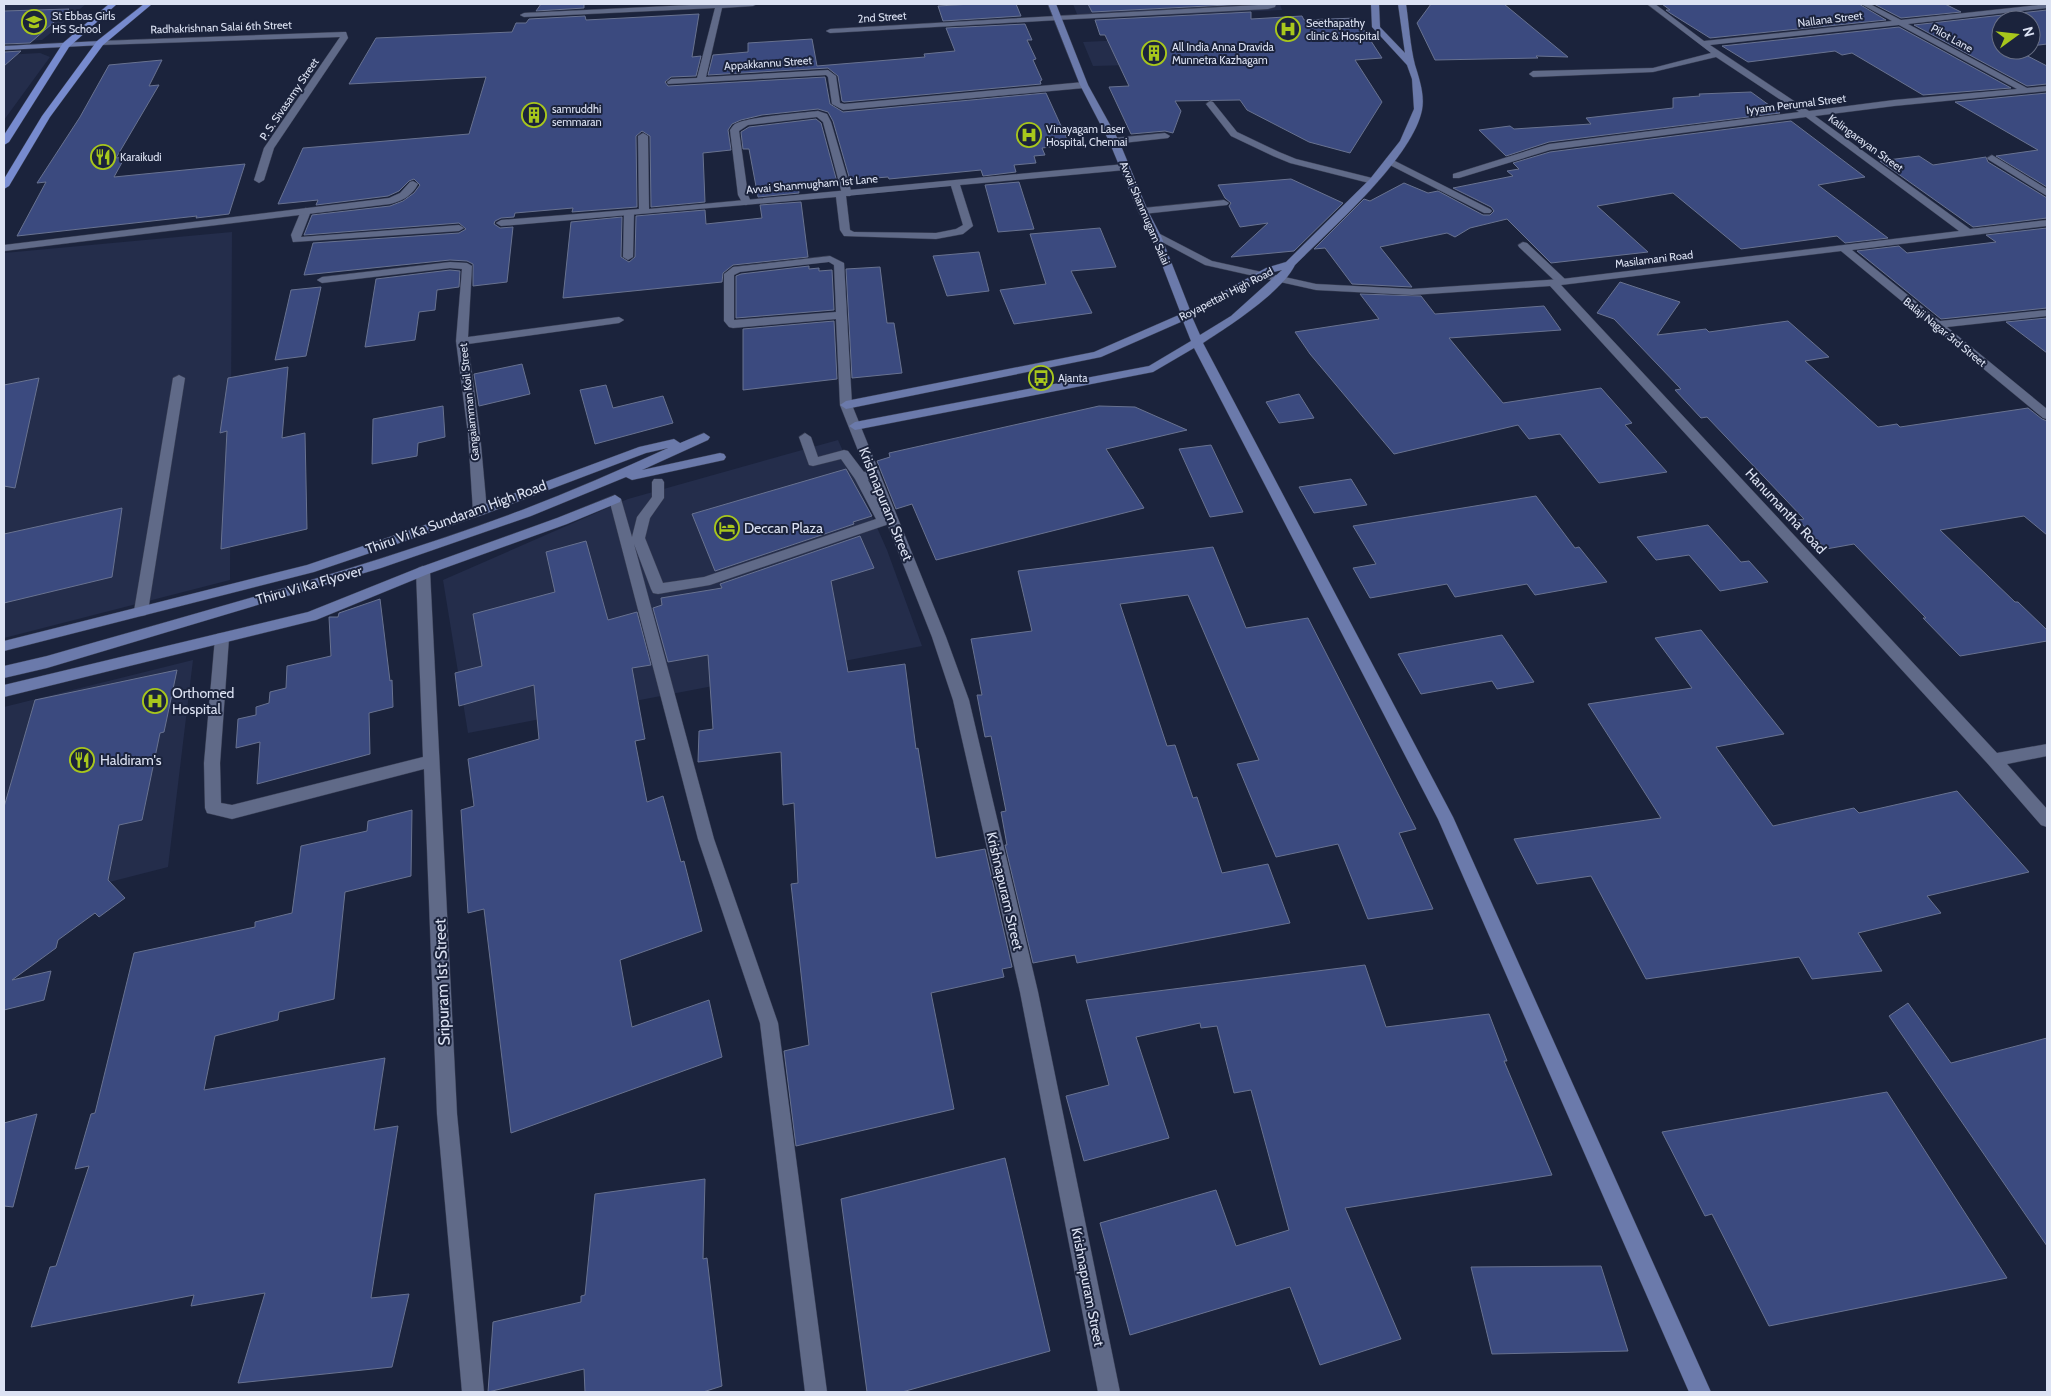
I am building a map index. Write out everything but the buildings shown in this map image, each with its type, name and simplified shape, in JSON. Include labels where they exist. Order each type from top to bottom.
[{"type":"main road","points":[[4,142],[66,45],[113,4]]},
{"type":"main road","points":[[4,186],[46,116],[100,43],[148,4]]},
{"type":"main road","name":"Avvai Shanmugam Salai","points":[[1052,4],[1084,85],[1114,141],[1143,211],[1156,236],[1197,343],[1445,818],[1700,1392]]},
{"type":"main road","points":[[1375,4],[1376,27],[1411,64]]},
{"type":"main road","points":[[1290,264],[1373,181],[1404,142],[1418,109],[1416,79],[1411,64],[1402,4]]},
{"type":"main road","points":[[4,48],[100,43]]},
{"type":"main road","name":"Royapettah High Road","points":[[846,405],[1097,354],[1186,316],[1263,274],[1290,264]]},
{"type":"main road","name":"Royapettah High Road","points":[[855,426],[1153,369],[1235,318],[1280,278],[1290,264]]},
{"type":"main road","name":"Thiru Vi Ka Sundaram High Road","points":[[4,646],[309,569],[480,511],[643,450],[704,437]]},
{"type":"main road","name":"Thiru Vi Ka Flyover","points":[[4,672],[47,662],[376,565],[526,513],[608,480],[704,437]]},
{"type":"main road","name":"Thiru Vi Ka Flyover","points":[[608,480],[720,457]]},
{"type":"main road","points":[[4,691],[311,616],[423,571],[562,521],[615,499]]},
{"type":"street","points":[[595,12],[599,4]]},
{"type":"street","points":[[524,15],[753,4]]},
{"type":"street","name":"2nd Street","points":[[830,32],[1056,18],[1086,13],[1268,7],[1272,4]]},
{"type":"street","name":"Kalingarayan Street","points":[[1651,4],[1717,54],[1806,113],[1969,233]]},
{"type":"street","name":"Pilot Lane","points":[[1866,4],[2028,92]]},
{"type":"street","points":[[701,79],[719,6]]},
{"type":"street","name":"Nallana Street","points":[[1704,43],[1777,37],[2047,6]]},
{"type":"street","name":"Radhakrishnan Salai 6th Street","points":[[100,43],[343,34]]},
{"type":"street","name":"P. S. Sivasamy Street","points":[[259,180],[269,148],[344,38],[343,34]]},
{"type":"street","points":[[1534,74],[1653,70],[1717,54]]},
{"type":"street","name":"Appakkannu Street","points":[[671,82],[828,72],[832,76],[836,104],[848,107],[1084,85]]},
{"type":"street","name":"Iyyam Perumal Street","points":[[1456,176],[1549,147],[1806,113],[2047,89]]},
{"type":"street","points":[[1210,104],[1234,134],[1276,154],[1293,161],[1373,181]]},
{"type":"street","points":[[746,202],[743,195],[734,130],[738,126],[747,123],[818,114],[824,116],[826,122],[844,194],[845,230],[848,234],[910,238],[963,231],[968,226],[956,183]]},
{"type":"street","points":[[643,136],[644,212]]},
{"type":"street","points":[[1114,141],[1165,136]]},
{"type":"street","points":[[1992,158],[2047,193]]},
{"type":"street","points":[[1389,161],[1487,211]]},
{"type":"street","name":"Avvai Shanmugham 1st Lane","points":[[500,223],[644,212],[1126,167]]},
{"type":"street","points":[[4,248],[390,201],[405,194],[411,189],[413,184]]},
{"type":"street","points":[[1143,211],[1224,203]]},
{"type":"street","points":[[306,211],[296,235],[297,240],[459,228]]},
{"type":"street","points":[[628,257],[629,213]]},
{"type":"street","name":"Masilamani Road","points":[[1156,236],[1178,249],[1209,263],[1316,287],[1412,292],[1558,283],[2047,223]]},
{"type":"street","name":"Hanumantha Road","points":[[1523,245],[2047,820]]},
{"type":"street","name":"Balaji Nagar 3rd Street","points":[[1844,248],[2047,416]]},
{"type":"street","points":[[842,315],[733,325],[729,321],[729,274],[737,269],[830,259],[838,261],[842,315],[846,405]]},
{"type":"street","name":"Gangaiamman Koil Street","points":[[322,280],[450,265],[467,266],[462,341],[474,434],[480,511]]},
{"type":"street","points":[[1938,325],[2047,313]]},
{"type":"street","points":[[462,341],[619,320]]},
{"type":"street","points":[[141,611],[180,378]]},
{"type":"street","name":"Krishnapuram Street","points":[[846,405],[855,426],[867,476],[939,637],[961,700],[1029,992],[1109,1392]]},
{"type":"street","points":[[658,482],[658,498],[644,517],[638,538],[658,589],[705,582],[884,521],[867,476],[844,454],[813,462],[805,437]]},
{"type":"street","points":[[615,499],[706,839],[769,1023],[816,1392]]},
{"type":"street","name":"Sripuram 1st Street","points":[[423,571],[447,1114],[473,1392]]},
{"type":"street","points":[[222,638],[212,763],[211,797],[213,808],[232,812],[431,761]]},
{"type":"street","points":[[1994,760],[2047,750]]},
{"type":"shaded area","name":"St Ebbas Girls HS School","points":[[4,4],[86,4],[42,40],[4,42]]},
{"type":"shaded area","points":[[1073,4],[1280,4],[1282,10],[1079,19]]},
{"type":"shaded area","name":"All India Anna Dravida Munnetra Kazhagam","points":[[1231,35],[1247,62],[1093,66],[1083,42]]},
{"type":"shaded area","points":[[40,53],[50,57],[4,120],[4,55]]},
{"type":"shaded area","points":[[232,232],[230,580],[4,638],[4,253]]},
{"type":"shaded area","points":[[838,440],[887,550],[922,646],[468,733],[443,580],[628,499]]},
{"type":"shaded area","points":[[193,660],[168,867],[4,909],[4,707]]},
{"type":"place","name":"St Ebbas Girls HS School","points":[[34,22]]},
{"type":"place","name":"Seethapathy clinic & Hospital","points":[[1288,29]]},
{"type":"place","name":"All India Anna Dravida Munnetra Kazhagam","points":[[1154,53]]},
{"type":"place","name":"samruddhi semmaran","points":[[534,115]]},
{"type":"place","name":"Vinayagam Laser Hospital, Chennai","points":[[1029,135]]},
{"type":"place","name":"Karaikudi","points":[[103,157]]},
{"type":"place","name":"Ajanta","points":[[1041,378]]},
{"type":"place","name":"Deccan Plaza","points":[[727,528]]},
{"type":"place","name":"Orthomed Hospital","points":[[155,701]]},
{"type":"place","name":"Haldiram's","points":[[82,760]]}]
